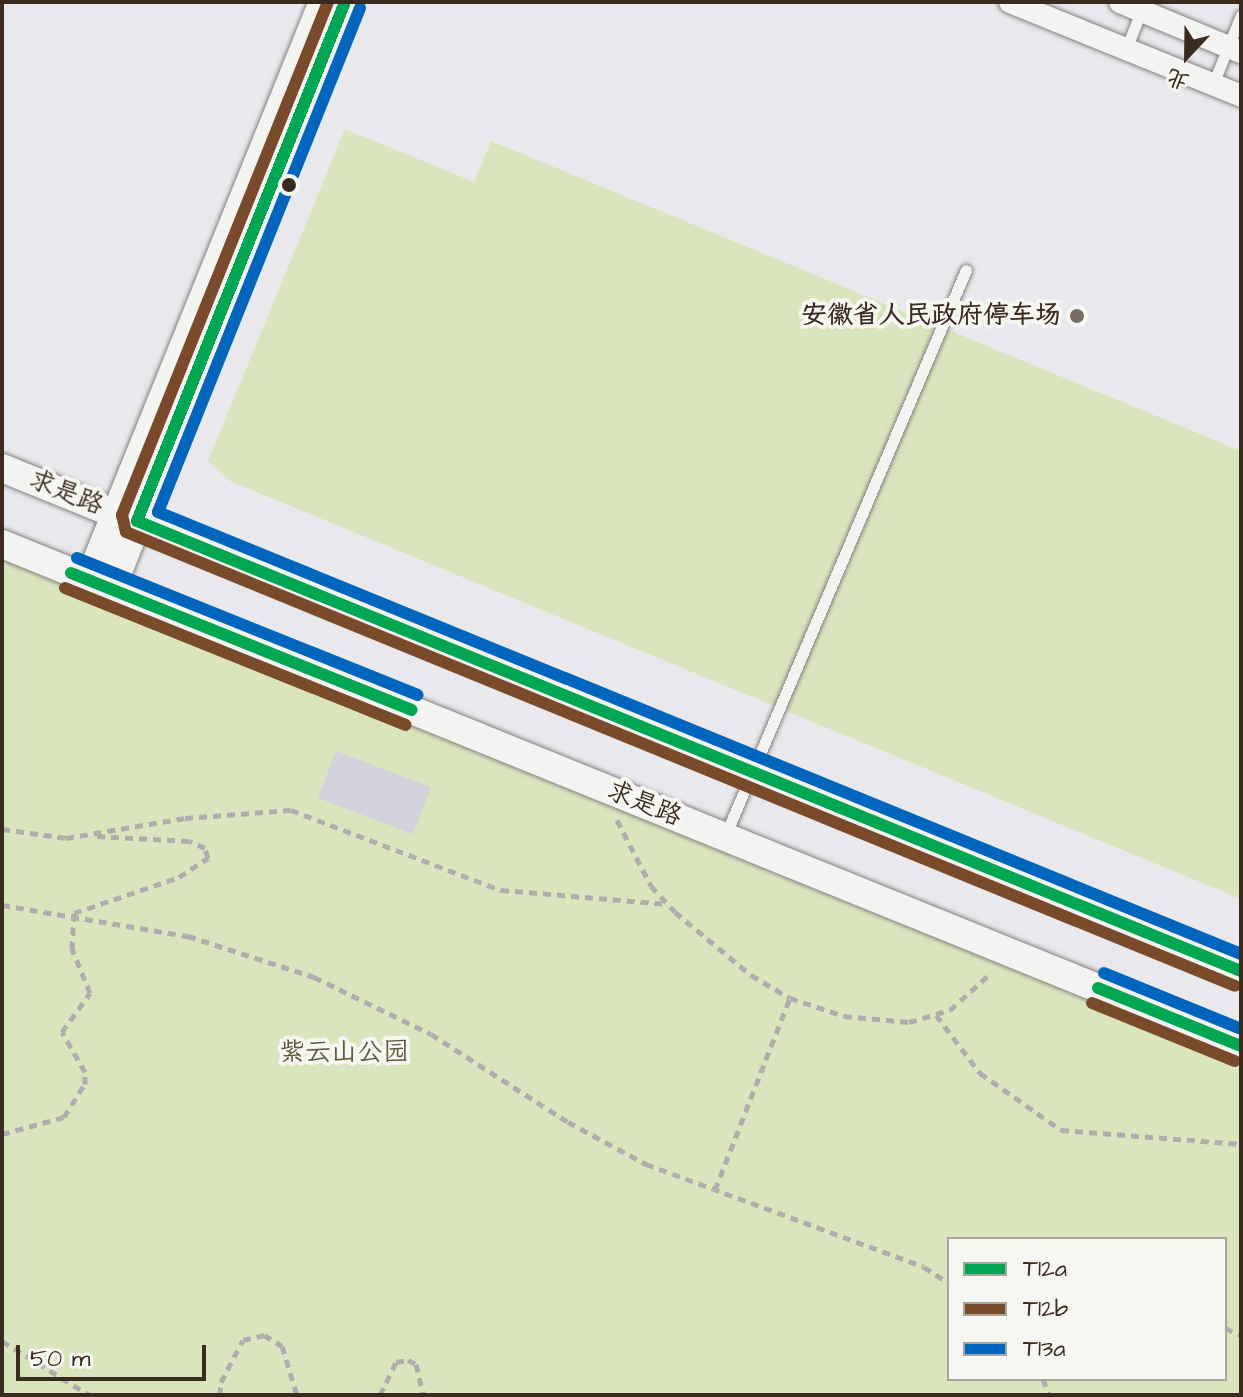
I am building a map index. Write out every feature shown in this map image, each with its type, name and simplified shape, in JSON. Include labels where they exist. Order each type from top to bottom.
[{"type":"street","points":[[100,585],[323,2]]},
{"type":"street","points":[[126,517],[345,2]]},
{"type":"street","points":[[1010,2],[1241,96]]},
{"type":"street","points":[[1120,2],[1143,6],[1235,49]]},
{"type":"street","name":"求是路","points":[[2,468],[1241,971]]},
{"type":"street","name":"求是路","points":[[2,544],[1241,1046]]},
{"type":"lane","points":[[1126,49],[1143,6]]},
{"type":"lane","points":[[1213,84],[1235,49],[1241,15]]},
{"type":"lane","points":[[724,837],[966,270]]},
{"type":"path","points":[[601,786],[637,864],[667,904],[739,966],[790,998],[844,1016],[890,1022],[936,1015],[962,1002],[1010,953]]},
{"type":"path","points":[[82,835],[185,818],[291,810],[501,890],[667,904]]},
{"type":"path","points":[[2,829],[189,841],[205,848],[208,858],[179,877],[74,913]]},
{"type":"path","points":[[2,905],[74,913],[188,936],[314,977],[431,1034],[568,1122],[646,1164],[924,1267],[947,1282]]},
{"type":"path","points":[[2,1134],[64,1117],[85,1084],[85,1072],[62,1032],[90,993],[72,949],[74,913]]},
{"type":"path","points":[[715,1190],[790,998]]},
{"type":"path","points":[[936,1015],[980,1073],[1061,1130],[1241,1144]]},
{"type":"path","points":[[220,1395],[221,1382],[243,1340],[264,1335],[282,1346],[297,1395]]},
{"type":"path","points":[[2,1341],[89,1395]]},
{"type":"path","points":[[380,1395],[396,1362],[408,1360],[416,1364],[423,1395]]},
{"type":"green space","points":[[345,129],[474,182],[491,141],[1241,451],[1241,899],[230,481],[208,461]]},
{"type":"green space","name":"紫云山公园","points":[[2,544],[1241,1046],[1241,1395],[2,1395]]},
{"type":"building","points":[[336,751],[431,787],[413,834],[318,798]]},
{"type":"transit line","name":"T12b","points":[[328,2],[122,515],[126,532],[1235,986]]},
{"type":"transit line","name":"T12a","points":[[345,2],[137,521],[1241,971]]},
{"type":"transit line","name":"T13a","points":[[360,8],[158,512],[1241,954]]},
{"type":"transit line","name":"T13a","points":[[77,558],[418,695]]},
{"type":"transit line","name":"T12a","points":[[71,573],[412,710]]},
{"type":"transit line","name":"T12b","points":[[65,588],[406,725]]},
{"type":"transit line","name":"T13a","points":[[1104,973],[1241,1029]]},
{"type":"transit line","name":"T12a","points":[[1098,988],[1241,1046]]},
{"type":"transit line","name":"T12b","points":[[1092,1003],[1235,1061]]},
{"type":"place","name":"安徽省人民政府停车场","points":[[1077,316]]}]
